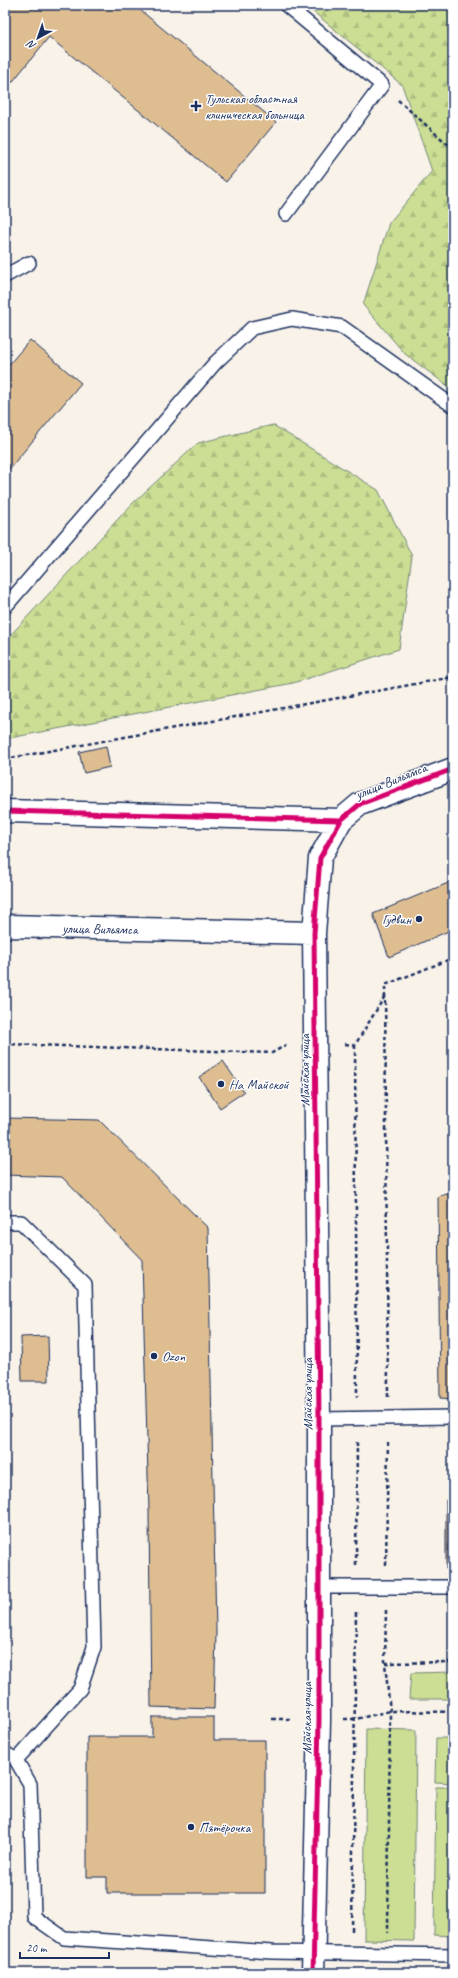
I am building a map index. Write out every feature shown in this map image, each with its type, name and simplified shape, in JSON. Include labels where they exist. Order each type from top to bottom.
[{"type":"street","name":"улица Вильямса","points":[[341,820],[360,804],[453,769]]},
{"type":"street","points":[[5,811],[341,820]]},
{"type":"street","name":"Майская улица","points":[[313,1963],[319,1720],[319,1419],[314,933],[320,858],[341,820]]},
{"type":"street","name":"улица Вильямса","points":[[5,926],[314,933]]},
{"type":"lane","points":[[286,5],[382,85],[286,214]]},
{"type":"lane","points":[[5,276],[29,263]]},
{"type":"lane","points":[[5,607],[215,363],[252,328],[292,320],[342,327],[453,406]]},
{"type":"lane","points":[[5,1222],[21,1222],[86,1285],[94,1647],[80,1689],[11,1757],[30,1784],[34,1917],[64,1938],[313,1963],[351,1954],[453,1955]]},
{"type":"lane","points":[[319,1419],[453,1417]]},
{"type":"lane","points":[[318,1587],[453,1588]]},
{"type":"path","points":[[382,85],[453,149]]},
{"type":"path","points":[[5,759],[453,677]]},
{"type":"path","points":[[388,1954],[390,1711],[385,1663],[388,1418],[385,985],[453,958]]},
{"type":"path","points":[[351,1954],[356,1719],[357,1418],[355,1045],[385,996]]},
{"type":"path","points":[[5,1044],[272,1053],[289,1043]]},
{"type":"path","points":[[345,1044],[355,1045]]},
{"type":"path","points":[[385,1663],[453,1662]]},
{"type":"path","points":[[272,1719],[356,1719],[390,1711],[453,1712]]},
{"type":"green space","points":[[305,5],[453,5],[453,390],[405,354],[363,305],[389,223],[432,171],[402,85]]},
{"type":"green space","points":[[273,425],[378,490],[412,556],[399,649],[293,683],[5,739],[5,641],[132,504],[198,443]]},
{"type":"green space","points":[[453,1672],[453,1699],[409,1699],[411,1673]]},
{"type":"green space","points":[[366,1729],[416,1730],[414,1941],[364,1940]]},
{"type":"green space","points":[[436,1738],[453,1738],[453,1783],[435,1782]]},
{"type":"green space","points":[[436,1787],[453,1787],[451,1936],[434,1935]]},
{"type":"building","name":"Тульская областная клиническая больница","points":[[5,5],[134,5],[276,122],[226,182],[49,37],[5,91]]},
{"type":"building","points":[[30,340],[81,383],[5,474],[5,369]]},
{"type":"building","points":[[106,746],[110,767],[84,773],[79,752]]},
{"type":"building","points":[[453,881],[453,929],[389,957],[373,914]]},
{"type":"building","name":"На Майской","points":[[223,1061],[244,1092],[220,1108],[199,1077]]},
{"type":"building","points":[[5,1118],[99,1120],[208,1228],[216,1632],[214,1709],[151,1707],[149,1511],[142,1260],[62,1177],[5,1175]]},
{"type":"building","points":[[453,1193],[453,1399],[440,1398],[438,1196]]},
{"type":"building","points":[[48,1336],[49,1381],[22,1381],[21,1337]]},
{"type":"building","points":[[446,1500],[453,1500],[453,1569],[446,1569]]},
{"type":"building","points":[[152,1717],[214,1717],[214,1740],[265,1740],[265,1893],[107,1893],[107,1877],[87,1877],[87,1737],[152,1737]]},
{"type":"cycle path","points":[[313,1973],[319,1720],[319,1419],[314,933],[320,858],[341,820],[360,804],[453,769]]},
{"type":"cycle path","points":[[5,811],[341,820]]},
{"type":"place","name":"Тульская областная клиническая больница","points":[[196,106]]},
{"type":"place","name":"Гудвин","points":[[419,919]]},
{"type":"place","name":"На Майской","points":[[221,1084]]},
{"type":"place","name":"Ozon","points":[[154,1356]]},
{"type":"place","name":"Пятёрочка","points":[[191,1827]]}]
